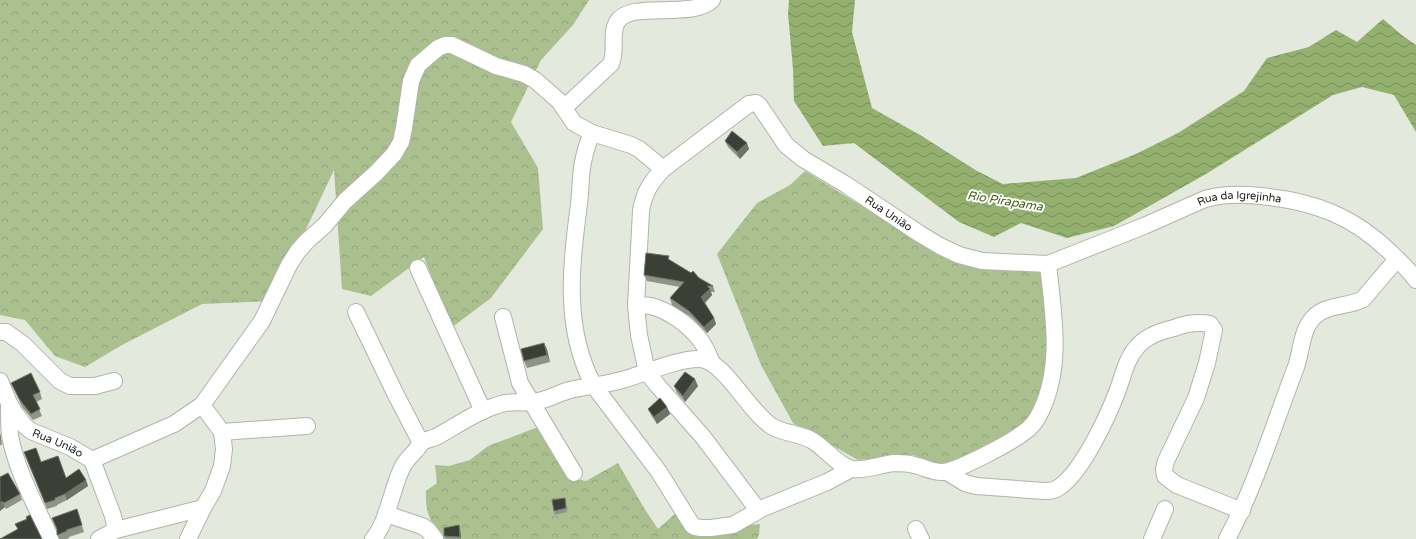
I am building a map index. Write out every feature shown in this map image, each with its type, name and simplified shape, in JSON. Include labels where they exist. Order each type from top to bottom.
[{"type":"street","points":[[564,108],[611,64],[613,56],[614,30],[616,22],[620,17],[625,14],[641,11],[703,7],[712,0]]},
{"type":"street","points":[[92,460],[174,424],[202,404],[262,321],[289,265],[298,251],[329,220],[345,201],[376,174],[394,154],[401,142],[411,81],[418,65],[438,48],[452,44],[496,66],[524,74],[552,93],[574,123],[592,133],[631,145],[639,149],[663,169],[655,178],[644,198],[641,210],[636,306],[639,335],[647,372],[704,437],[758,510]]},
{"type":"street","name":"Rua União","points":[[663,169],[742,108],[754,103],[759,105],[783,140],[795,153],[940,246],[959,255],[982,261],[1048,264]]},
{"type":"street","points":[[592,133],[583,162],[572,262],[571,284],[573,317],[578,345],[587,373],[594,386],[659,472],[692,525],[701,528],[722,527],[733,524],[758,510],[827,482],[851,468]]},
{"type":"street","name":"Rua da Igrejinha","points":[[1048,264],[1144,226],[1205,199],[1214,196],[1252,195],[1299,201],[1317,206],[1346,219],[1381,243],[1416,280]]},
{"type":"street","points":[[1227,539],[1242,511],[1297,363],[1307,326],[1316,316],[1324,311],[1358,302],[1363,299],[1397,259]]},
{"type":"street","points":[[372,539],[376,535],[386,514],[402,466],[421,443],[484,411],[507,403],[532,402],[571,390],[622,380],[695,359],[703,359],[712,363],[725,375],[763,420],[771,426],[779,430],[804,436],[823,448],[837,461],[851,468],[861,469],[884,464],[906,464],[915,465],[932,471],[947,472],[962,466],[1024,433],[1042,411],[1052,373],[1055,351],[1048,264]]},
{"type":"street","points":[[418,268],[484,411]]},
{"type":"street","points":[[636,306],[650,306],[661,310],[676,319],[702,342],[712,363]]},
{"type":"street","points":[[356,312],[421,443]]},
{"type":"street","points":[[503,317],[520,382],[574,473]]},
{"type":"street","points":[[947,472],[965,483],[976,486],[1044,491],[1055,490],[1065,482],[1076,469],[1095,439],[1114,399],[1130,356],[1138,345],[1164,330],[1204,323],[1210,324],[1214,330],[1207,363],[1196,398],[1166,461],[1164,469],[1165,476],[1177,485],[1242,511]]},
{"type":"street","points":[[0,332],[6,332],[23,344],[60,381],[70,386],[95,386],[114,381]]},
{"type":"street","name":"Rua União","points":[[0,381],[9,403],[19,420],[31,431],[70,447],[92,460],[113,516],[116,530]]},
{"type":"street","points":[[9,403],[9,428],[15,455],[51,539]]},
{"type":"street","points":[[188,539],[203,508],[213,492],[222,466],[224,449],[222,432],[202,404]]},
{"type":"street","points":[[222,432],[307,426]]},
{"type":"street","points":[[101,539],[116,530],[203,508]]},
{"type":"street","points":[[1152,539],[1165,509]]},
{"type":"street","points":[[386,514],[422,526],[428,530],[435,539]]},
{"type":"green space","points":[[0,0],[589,0],[573,25],[541,60],[511,122],[538,168],[543,229],[491,298],[451,328],[424,257],[371,296],[342,289],[334,170],[272,301],[202,304],[122,345],[85,367],[55,356],[25,320],[0,315]]},
{"type":"green space","points":[[805,171],[927,246],[1049,274],[1052,373],[1037,419],[953,470],[913,455],[858,460],[793,423],[761,365],[717,254],[757,203],[790,185]]},
{"type":"green space","points":[[538,427],[569,477],[586,481],[618,463],[658,529],[677,512],[692,531],[760,524],[757,539],[443,539],[429,516],[426,505],[426,491],[437,483],[435,465],[449,466],[470,460],[488,446]]},
{"type":"water","name":"Rio Pirapama","points":[[789,0],[855,0],[852,32],[872,108],[920,135],[977,171],[1003,184],[1076,178],[1136,154],[1178,133],[1244,91],[1267,58],[1309,47],[1336,30],[1357,42],[1383,19],[1416,45],[1416,132],[1394,95],[1362,87],[1333,95],[1206,174],[1114,226],[1067,238],[1021,223],[994,237],[959,222],[854,143],[823,146],[794,101],[793,69],[788,14]]},
{"type":"building","points":[[732,131],[747,143],[737,152],[725,141]]},
{"type":"building","points":[[646,253],[669,256],[668,259],[691,273],[693,271],[699,278],[713,286],[707,286],[710,289],[701,297],[714,318],[704,327],[689,311],[670,298],[684,282],[644,275]]},
{"type":"building","points":[[544,343],[547,355],[524,361],[521,349]]},
{"type":"building","points":[[685,372],[695,379],[683,396],[674,386]]},
{"type":"building","points":[[31,373],[40,392],[33,395],[40,409],[31,414],[20,400],[11,383]]},
{"type":"building","points":[[660,398],[667,407],[654,417],[648,409]]},
{"type":"building","points":[[36,448],[41,462],[58,456],[66,478],[79,469],[86,480],[65,494],[55,498],[55,500],[45,503],[24,452]]},
{"type":"building","points":[[8,473],[20,494],[4,503],[2,501],[0,503],[0,477]]},
{"type":"building","points":[[565,498],[566,508],[554,511],[552,500]]},
{"type":"building","points":[[77,509],[82,525],[66,530],[67,531],[57,535],[57,529],[52,518]]},
{"type":"building","points":[[30,515],[42,539],[0,539],[18,529],[15,524],[27,519],[26,517]]},
{"type":"building","points":[[459,525],[460,537],[444,536],[444,528]]}]
